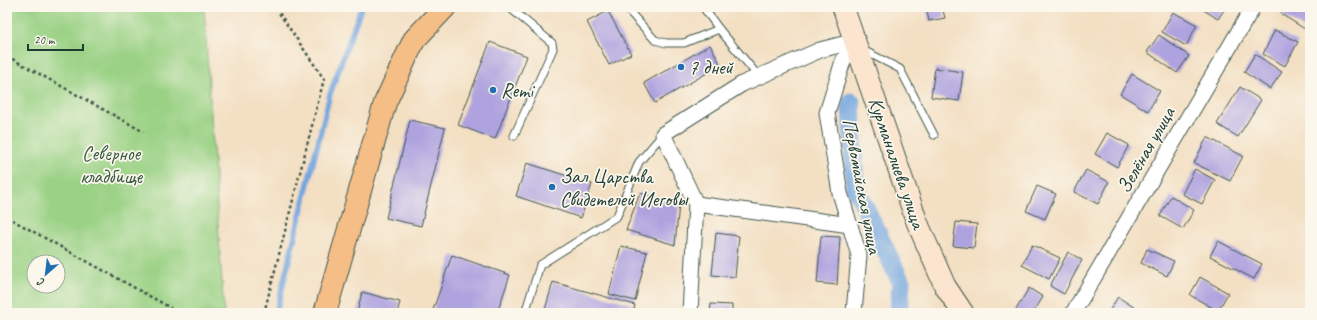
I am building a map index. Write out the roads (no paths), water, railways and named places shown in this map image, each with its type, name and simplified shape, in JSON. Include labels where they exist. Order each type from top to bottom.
[{"type":"main road","points":[[325,313],[385,103],[414,40],[445,7]]},
{"type":"main road","name":"Курманалиева улица","points":[[843,7],[917,222],[945,286],[963,313]]},
{"type":"street","name":"Зелёная улица","points":[[1073,313],[1253,7]]},
{"type":"street","points":[[690,313],[696,204],[663,134],[742,84],[820,50],[856,44]]},
{"type":"street","name":"Первомайская улица","points":[[854,313],[859,255],[840,193],[828,114],[843,62],[856,44]]},
{"type":"street","points":[[696,204],[850,225]]},
{"type":"lane","points":[[508,7],[552,43],[553,49],[514,136]]},
{"type":"lane","points":[[627,7],[655,40],[666,43],[684,42],[719,29]]},
{"type":"lane","points":[[703,7],[719,29],[759,77]]},
{"type":"lane","points":[[856,44],[900,69],[934,135]]},
{"type":"lane","points":[[525,313],[540,265],[617,216],[639,162],[663,134]]},
{"type":"waterway","points":[[276,313],[330,94],[361,8]]},
{"type":"waterway","points":[[851,102],[855,187],[901,282],[899,313]]},
{"type":"place","name":"7 дней","points":[[681,67]]},
{"type":"place","name":"Remi","points":[[493,90]]},
{"type":"place","name":"Зал Царства Свидетелей Иеговы","points":[[552,187]]},
{"type":"park label","name":"Северное кладбище","points":[[111,164]]}]
